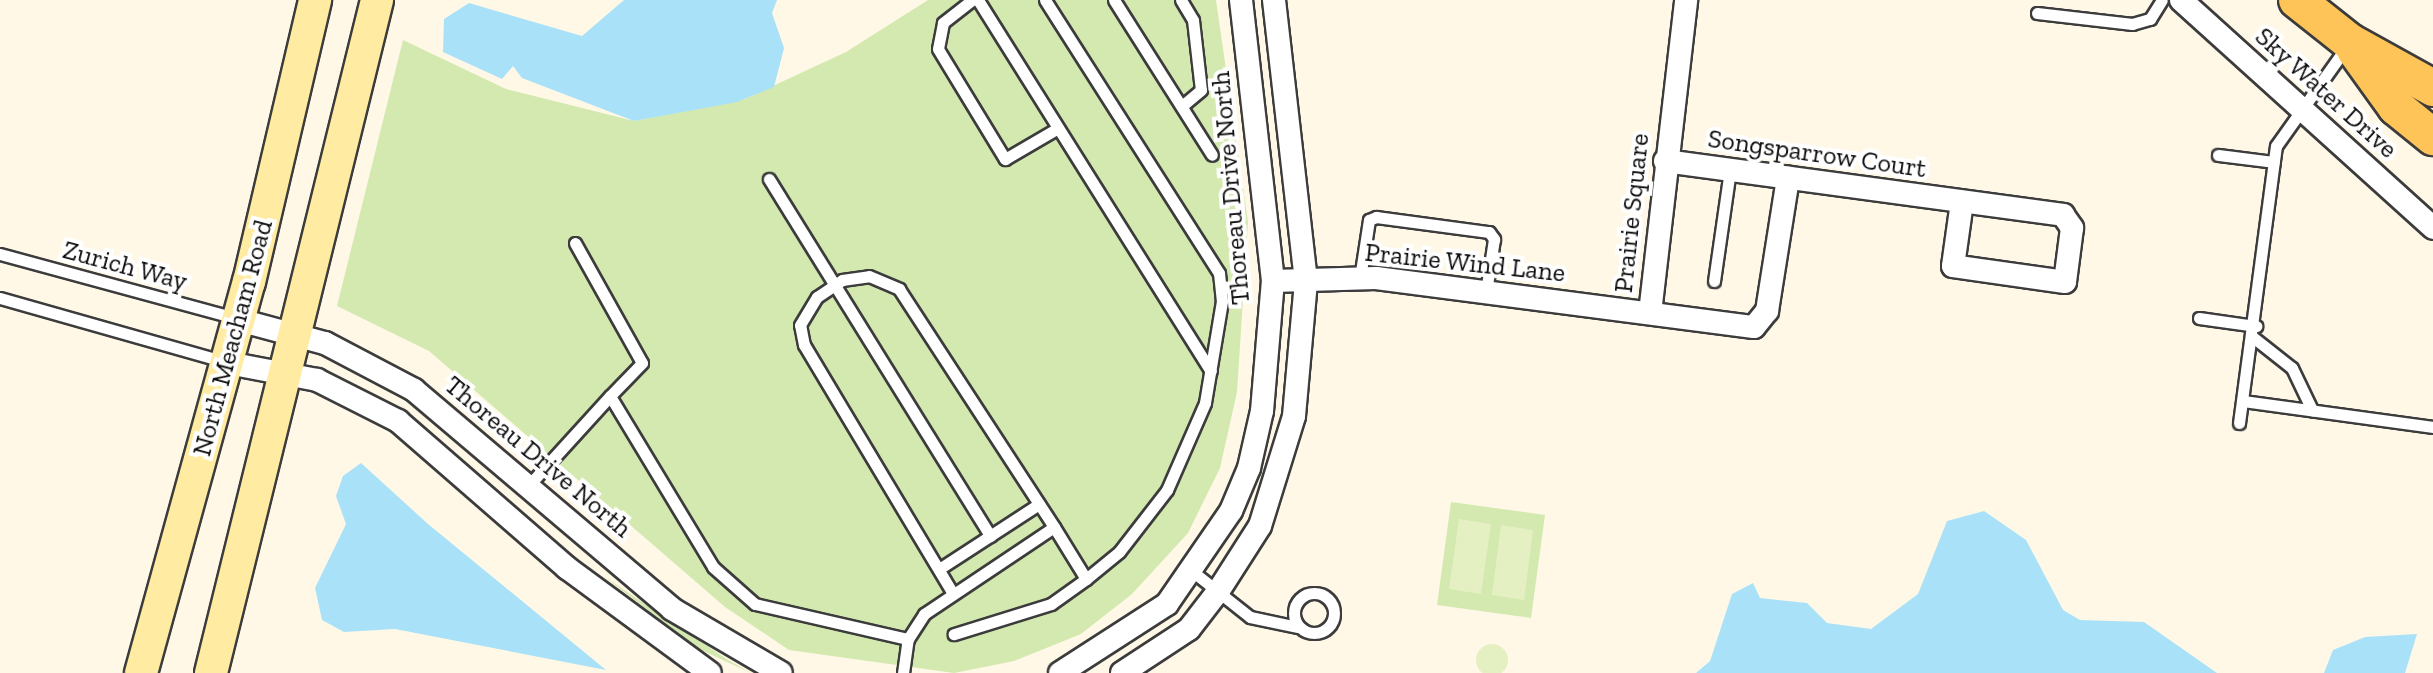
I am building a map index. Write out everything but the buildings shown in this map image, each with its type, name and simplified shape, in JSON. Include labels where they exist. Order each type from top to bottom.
[{"type":"main road","name":"North Meacham Road","points":[[141,673],[228,363],[315,0]]},
{"type":"main road","points":[[211,673],[377,0]]},
{"type":"main road","points":[[2297,0],[2350,42],[2433,88]]},
{"type":"main road","points":[[2350,42],[2396,107],[2433,137]]},
{"type":"street","name":"Thoreau Drive North","points":[[1060,673],[1167,604],[1192,571],[1249,468],[1262,411],[1273,281],[1241,0]]},
{"type":"street","points":[[1122,673],[1189,629],[1219,590],[1280,478],[1294,416],[1306,281],[1274,0]]},
{"type":"street","name":"Prairie Square","points":[[1686,0],[1665,161],[1650,313],[1743,328],[1765,322],[1788,178]]},
{"type":"street","name":"Sky Water Drive","points":[[2181,0],[2433,228]]},
{"type":"street","name":"Songsparrow Court","points":[[1665,161],[1962,202],[2068,218],[2065,282],[1953,266],[1962,202]]},
{"type":"street","name":"Prairie Wind Lane","points":[[1273,281],[1360,278],[1650,313]]},
{"type":"street","name":"Thoreau Drive North","points":[[239,320],[296,335],[414,390],[672,609],[781,673]]},
{"type":"street","points":[[228,363],[286,374],[352,393],[398,421],[567,568],[710,673]]},
{"type":"lane","points":[[972,0],[943,23],[938,49],[1005,159],[1058,128]]},
{"type":"lane","points":[[978,0],[1211,371]]},
{"type":"lane","points":[[954,634],[1051,604],[1086,579],[1160,503],[1200,417],[1211,371],[1219,273],[1045,0]]},
{"type":"lane","points":[[1114,0],[1212,155]]},
{"type":"lane","points":[[1181,0],[1193,20],[1201,90],[1182,106]]},
{"type":"lane","points":[[2037,13],[2132,24],[2150,19],[2162,0]]},
{"type":"lane","points":[[2239,423],[2255,332],[2274,162],[2299,104],[2350,42]]},
{"type":"lane","points":[[2218,155],[2274,162]]},
{"type":"lane","points":[[1714,281],[1730,170]]},
{"type":"lane","points":[[769,179],[832,286],[990,536]]},
{"type":"lane","points":[[1360,278],[1369,220],[1376,217],[1489,232],[1494,239],[1486,292]]},
{"type":"lane","points":[[529,485],[642,363],[575,243]]},
{"type":"lane","name":"Zurich Way","points":[[0,254],[239,320]]},
{"type":"lane","points":[[952,592],[804,345],[800,325],[832,286],[869,276],[899,289],[1086,579]]},
{"type":"lane","points":[[0,298],[228,363]]},
{"type":"lane","points":[[2199,318],[2255,332],[2292,368],[2312,410]]},
{"type":"lane","points":[[610,396],[713,567],[736,592],[755,604],[908,639]]},
{"type":"lane","points":[[2243,401],[2433,427]]},
{"type":"lane","points":[[939,569],[1039,504]]},
{"type":"lane","points":[[903,673],[908,639],[924,614],[952,592],[1054,527]]},
{"type":"lane","points":[[1192,571],[1250,617],[1298,627]]},
{"type":"green space","points":[[928,0],[1216,0],[1248,222],[1237,392],[1220,468],[1188,533],[1132,594],[1081,634],[1014,661],[954,673],[789,650],[725,607],[429,351],[337,306],[403,40],[506,89],[634,121],[745,99],[846,52]]},
{"type":"green space","points":[[1451,502],[1545,515],[1531,618],[1437,605]]},
{"type":"green space","points":[[1459,519],[1491,524],[1481,594],[1449,589]]},
{"type":"green space","points":[[1501,525],[1533,530],[1524,600],[1492,595]]},
{"type":"green space","points":[[602,575],[728,660],[751,673],[699,649]]},
{"type":"green space","points":[[1492,644],[1503,649],[1508,660],[1503,671],[1492,676],[1481,671],[1476,660],[1481,649]]},
{"type":"water","points":[[624,0],[777,0],[772,13],[784,48],[774,87],[737,102],[634,121],[522,78],[513,66],[502,79],[443,52],[444,19],[469,3],[582,36]]},
{"type":"water","points":[[361,463],[428,524],[606,670],[395,629],[344,632],[322,620],[315,588],[346,524],[336,496],[343,476]]},
{"type":"water","points":[[1984,511],[2026,540],[2063,610],[2080,620],[2144,622],[2217,673],[1696,673],[1710,661],[1732,594],[1753,583],[1760,598],[1807,603],[1827,623],[1871,629],[1918,594],[1947,521]]},
{"type":"water","points":[[2417,634],[2405,673],[2324,673],[2333,650],[2365,637]]}]
